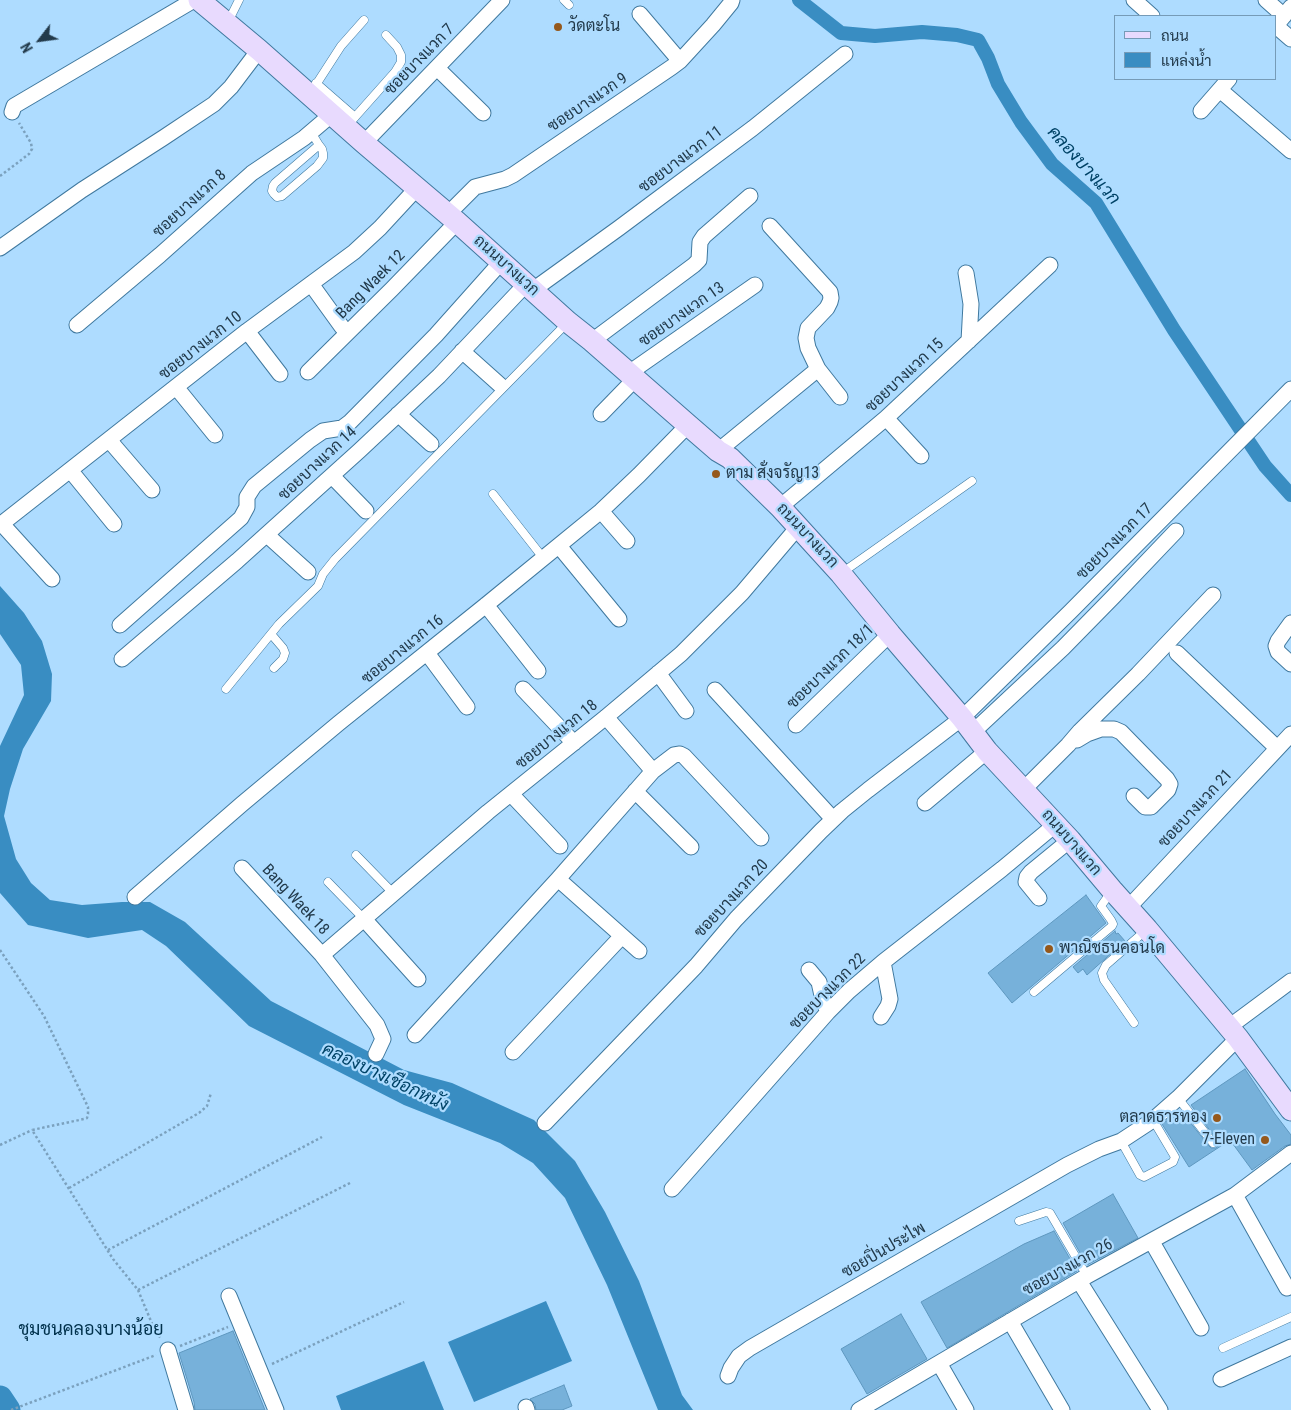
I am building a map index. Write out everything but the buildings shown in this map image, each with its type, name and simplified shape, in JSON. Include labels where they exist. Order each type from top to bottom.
[{"type":"main road","name":"ถนนบางแวก","points":[[199,0],[259,50],[313,89],[364,143],[502,261],[568,322],[718,451],[730,458],[780,507],[841,574],[987,751],[1063,832],[1147,929],[1287,1097]]},
{"type":"street","points":[[12,112],[14,106],[194,0]]},
{"type":"street","name":"ซอยบางแวก 7","points":[[364,143],[502,0]]},
{"type":"street","name":"ซอยบางแวก 9","points":[[452,218],[475,187],[505,179],[512,175],[680,61],[713,25],[732,0]]},
{"type":"street","points":[[1134,0],[1151,15]]},
{"type":"street","points":[[1266,0],[1281,19],[1291,39]]},
{"type":"street","points":[[640,14],[680,61]]},
{"type":"street","points":[[0,248],[82,190],[214,104],[231,87],[259,50]]},
{"type":"street","name":"ซอยบางแวก 11","points":[[530,287],[619,228],[753,128],[845,54]]},
{"type":"street","points":[[437,68],[483,113]]},
{"type":"street","points":[[1201,111],[1225,82],[1291,151]]},
{"type":"street","name":"ซอยบางแวก 8","points":[[77,325],[160,255],[252,172],[311,132],[344,120]]},
{"type":"street","name":"ซอยบางแวก 10","points":[[1,524],[247,332],[354,252],[380,228],[417,188]]},
{"type":"street","points":[[592,341],[694,265],[699,260],[700,242],[704,236],[750,196]]},
{"type":"street","name":"Bang Waek 12","points":[[308,372],[392,289],[452,218]]},
{"type":"street","points":[[770,226],[830,292],[830,302],[808,328],[806,338],[808,348],[818,369],[840,397]]},
{"type":"street","points":[[120,625],[241,518],[247,507],[247,497],[254,486],[323,431],[342,428],[350,422],[436,335],[502,261]]},
{"type":"street","name":"ซอยบางแวก 15","points":[[780,507],[886,418],[1050,265]]},
{"type":"street","points":[[966,273],[971,304],[969,341]]},
{"type":"street","points":[[311,284],[342,327]]},
{"type":"street","name":"ซอยบางแวก 13","points":[[601,414],[632,376],[755,285]]},
{"type":"street","name":"ซอยบางแวก 14","points":[[122,658],[267,535],[332,476],[439,376],[462,351],[530,287]]},
{"type":"street","points":[[247,332],[280,374]]},
{"type":"street","points":[[462,351],[500,385]]},
{"type":"street","points":[[718,451],[818,369]]},
{"type":"street","points":[[176,387],[215,435]]},
{"type":"street","name":"ซอยบางแวก 17","points":[[967,725],[1071,611],[1291,389]]},
{"type":"street","points":[[398,414],[431,444]]},
{"type":"street","points":[[886,418],[922,456]]},
{"type":"street","name":"ซอยบางแวก 16","points":[[135,897],[264,785],[601,511],[640,475],[688,425]]},
{"type":"street","points":[[109,440],[152,490]]},
{"type":"street","points":[[70,470],[114,524]]},
{"type":"street","points":[[332,476],[366,510]]},
{"type":"street","points":[[601,511],[627,541]]},
{"type":"street","points":[[1,524],[52,579]]},
{"type":"street","name":"ซอยบางแวก 18","points":[[322,954],[695,641],[742,593],[798,527]]},
{"type":"street","points":[[967,725],[1063,648],[1176,531]]},
{"type":"street","points":[[267,535],[308,572]]},
{"type":"street","points":[[559,546],[619,619]]},
{"type":"street","points":[[1023,790],[1213,595]]},
{"type":"street","points":[[486,605],[538,671]]},
{"type":"street","points":[[1291,623],[1278,640],[1276,646],[1278,652],[1291,664]]},
{"type":"street","name":"ซอยบางแวก 18/1","points":[[796,725],[890,634]]},
{"type":"street","points":[[427,653],[467,707]]},
{"type":"street","points":[[1177,653],[1277,748]]},
{"type":"street","points":[[658,673],[686,711]]},
{"type":"street","points":[[523,689],[574,743]]},
{"type":"street","points":[[715,690],[833,819]]},
{"type":"street","points":[[606,717],[653,771]]},
{"type":"street","name":"ซอยบางแวก 20","points":[[546,1122],[696,966],[736,919],[833,819],[868,790],[967,725]]},
{"type":"street","points":[[1068,745],[1087,734],[1101,729],[1114,729],[1121,732],[1170,784],[1168,790],[1151,807],[1145,807],[1134,796]]},
{"type":"street","name":"ซอยบางแวก 21","points":[[1128,908],[1291,734]]},
{"type":"street","points":[[925,803],[987,751]]},
{"type":"street","points":[[416,1035],[653,771],[674,755],[680,754],[684,756],[761,838]]},
{"type":"street","points":[[635,791],[691,847]]},
{"type":"street","points":[[511,794],[560,846]]},
{"type":"street","points":[[1039,898],[1026,882],[1026,877],[1063,832]]},
{"type":"street","name":"ซอยบางแวก 22","points":[[672,1189],[828,1012],[849,991],[1002,869],[1063,832]]},
{"type":"street","name":"Bang Waek 18","points":[[242,868],[322,954],[376,1025],[383,1040],[376,1054]]},
{"type":"street","points":[[558,879],[639,951]]},
{"type":"street","points":[[364,919],[418,979]]},
{"type":"street","points":[[513,1052],[622,936]]},
{"type":"street","points":[[880,1018],[890,999],[883,962]]},
{"type":"street","points":[[809,970],[819,982],[828,1012]]},
{"type":"street","name":"ซอยปิ่นประไพ","points":[[728,1376],[739,1356],[750,1348],[1067,1165],[1121,1141],[1152,1120],[1178,1098],[1233,1033],[1291,982]]},
{"type":"street","name":"ซอยบางแวก 26","points":[[866,1408],[1010,1321],[1235,1195],[1291,1153]]},
{"type":"street","points":[[1235,1195],[1287,1288]]},
{"type":"street","points":[[1152,1242],[1201,1328]]},
{"type":"street","points":[[1083,1279],[1160,1410]]},
{"type":"street","points":[[229,1296],[276,1410]]},
{"type":"street","points":[[1010,1321],[1062,1410]]},
{"type":"street","points":[[1221,1379],[1291,1347]]},
{"type":"street","points":[[168,1350],[186,1410]]},
{"type":"street","points":[[939,1363],[966,1410]]},
{"type":"lane","points":[[227,24],[239,0]]},
{"type":"lane","points":[[313,89],[342,46],[364,20]]},
{"type":"lane","points":[[344,120],[395,72],[402,62],[397,47],[386,35]]},
{"type":"lane","points":[[311,132],[324,153],[323,158],[317,166],[282,196],[278,197],[274,194],[272,186],[319,145]]},
{"type":"lane","points":[[226,689],[279,624],[318,586],[323,574],[335,559],[568,322]]},
{"type":"lane","points":[[841,574],[972,482]]},
{"type":"lane","points":[[493,494],[544,559]]},
{"type":"lane","points":[[271,634],[285,653],[283,659],[274,668]]},
{"type":"lane","points":[[356,855],[394,894]]},
{"type":"lane","points":[[328,882],[364,919]]},
{"type":"lane","points":[[1034,992],[1112,926],[1113,924],[1101,906],[1112,890]]},
{"type":"lane","points":[[1134,1023],[1104,980],[1102,973],[1106,965],[1147,929]]},
{"type":"lane","points":[[1178,1098],[1212,1143]]},
{"type":"lane","points":[[1121,1141],[1140,1175],[1144,1177],[1173,1162],[1175,1156],[1152,1120]]},
{"type":"lane","points":[[1019,1221],[1046,1212],[1050,1213],[1083,1279]]},
{"type":"lane","points":[[1223,1348],[1291,1317]]},
{"type":"path","points":[[0,176],[29,154],[32,149],[31,142],[12,112]]},
{"type":"path","points":[[0,950],[44,1016],[88,1107],[87,1118],[32,1130],[0,1145]]},
{"type":"path","points":[[68,1188],[199,1113],[208,1106],[211,1093]]},
{"type":"path","points":[[32,1130],[108,1250],[138,1290],[153,1326],[168,1350]]},
{"type":"path","points":[[108,1250],[322,1137]]},
{"type":"path","points":[[138,1290],[350,1183]]},
{"type":"path","points":[[260,1369],[404,1302]]},
{"type":"path","points":[[11,1410],[241,1322]]},
{"type":"water","name":"คลองบางเชือกหนัง","points":[[0,586],[24,613],[42,641],[52,674],[51,701],[23,749],[10,789],[4,816],[16,859],[31,883],[50,900],[82,905],[150,902],[185,922],[271,1001],[404,1070],[452,1083],[534,1120],[575,1161],[605,1212],[639,1281],[682,1395],[693,1410],[658,1410],[607,1285],[565,1198],[533,1163],[500,1143],[404,1105],[249,1026],[166,946],[142,930],[88,938],[28,925],[0,893],[0,746],[24,695],[21,665],[0,634]]},
{"type":"water","points":[[546,1301],[572,1361],[474,1402],[448,1342]]},
{"type":"water","points":[[424,1361],[444,1410],[341,1410],[336,1396]]},
{"type":"waterway","name":"คลองบางแวก","points":[[799,0],[841,33],[875,36],[922,32],[957,35],[978,40],[988,58],[998,84],[1021,122],[1052,164],[1096,203],[1174,330],[1265,466],[1291,495]]},
{"type":"waterway","points":[[0,1398],[8,1410]]},
{"type":"place","name":"วัดตะโน","points":[[558,27]]},
{"type":"place","name":"ตาม สั่งจรัญ13","points":[[716,474]]},
{"type":"place","name":"พาณิชธนคอนโด","points":[[1049,949]]},
{"type":"place","name":"ตลาดธารทอง","points":[[1217,1118]]},
{"type":"place","name":"7-Eleven","points":[[1265,1140]]},
{"type":"district","name":"ชุมชนคลองบางน้อย","points":[[91,1330]]}]
